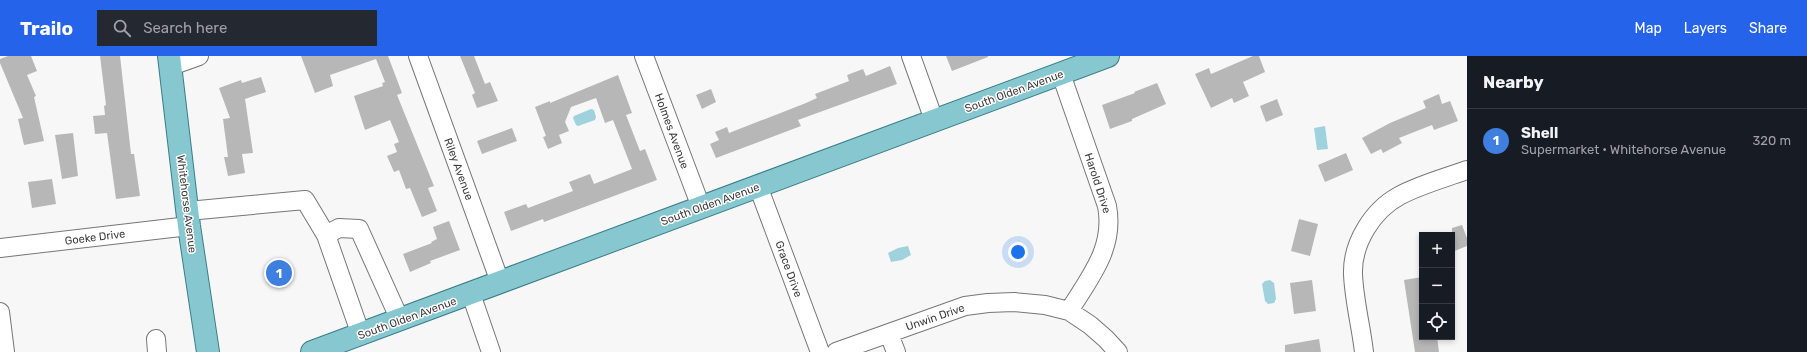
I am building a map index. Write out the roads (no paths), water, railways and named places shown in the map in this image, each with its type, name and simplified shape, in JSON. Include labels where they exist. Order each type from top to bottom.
[{"type":"main road","name":"South Olden Avenue","points":[[312,352],[1108,56]]},
{"type":"main road","name":"Whitehorse Avenue","points":[[170,61],[189,218],[208,352]]},
{"type":"street","points":[[170,61],[199,56]]},
{"type":"street","name":"Riley Avenue","points":[[418,56],[500,282]]},
{"type":"street","name":"Holmes Avenue","points":[[644,56],[701,207]]},
{"type":"street","points":[[911,56],[934,120]]},
{"type":"street","name":"Harold Drive","points":[[1061,74],[1107,206],[1110,220],[1106,245],[1100,261],[1069,311]]},
{"type":"street","points":[[1364,352],[1353,273],[1356,252],[1372,219],[1382,207],[1400,196],[1467,170]]},
{"type":"street","name":"Grace Drive","points":[[758,186],[820,352]]},
{"type":"street","name":"Goeke Drive","points":[[0,248],[305,200],[326,235]]},
{"type":"street","points":[[361,335],[326,235],[339,228],[359,229],[400,320]]},
{"type":"street","points":[[471,294],[491,352]]},
{"type":"street","name":"Unwin Drive","points":[[836,352],[965,306],[988,302],[1014,302],[1045,305],[1069,311],[1100,334],[1118,352]]},
{"type":"street","points":[[0,312],[5,352]]},
{"type":"street","points":[[889,334],[896,352]]},
{"type":"water","points":[[591,109],[594,110],[596,117],[595,120],[578,126],[576,125],[573,118],[574,116]]},
{"type":"water","points":[[1325,126],[1328,149],[1317,150],[1314,128]]},
{"type":"water","points":[[908,246],[911,255],[902,260],[891,262],[888,253],[898,248]]},
{"type":"water","points":[[1270,280],[1274,283],[1276,299],[1274,303],[1268,304],[1265,301],[1262,284],[1265,281]]},
{"type":"place","name":"Shell","points":[[279,273]]}]
